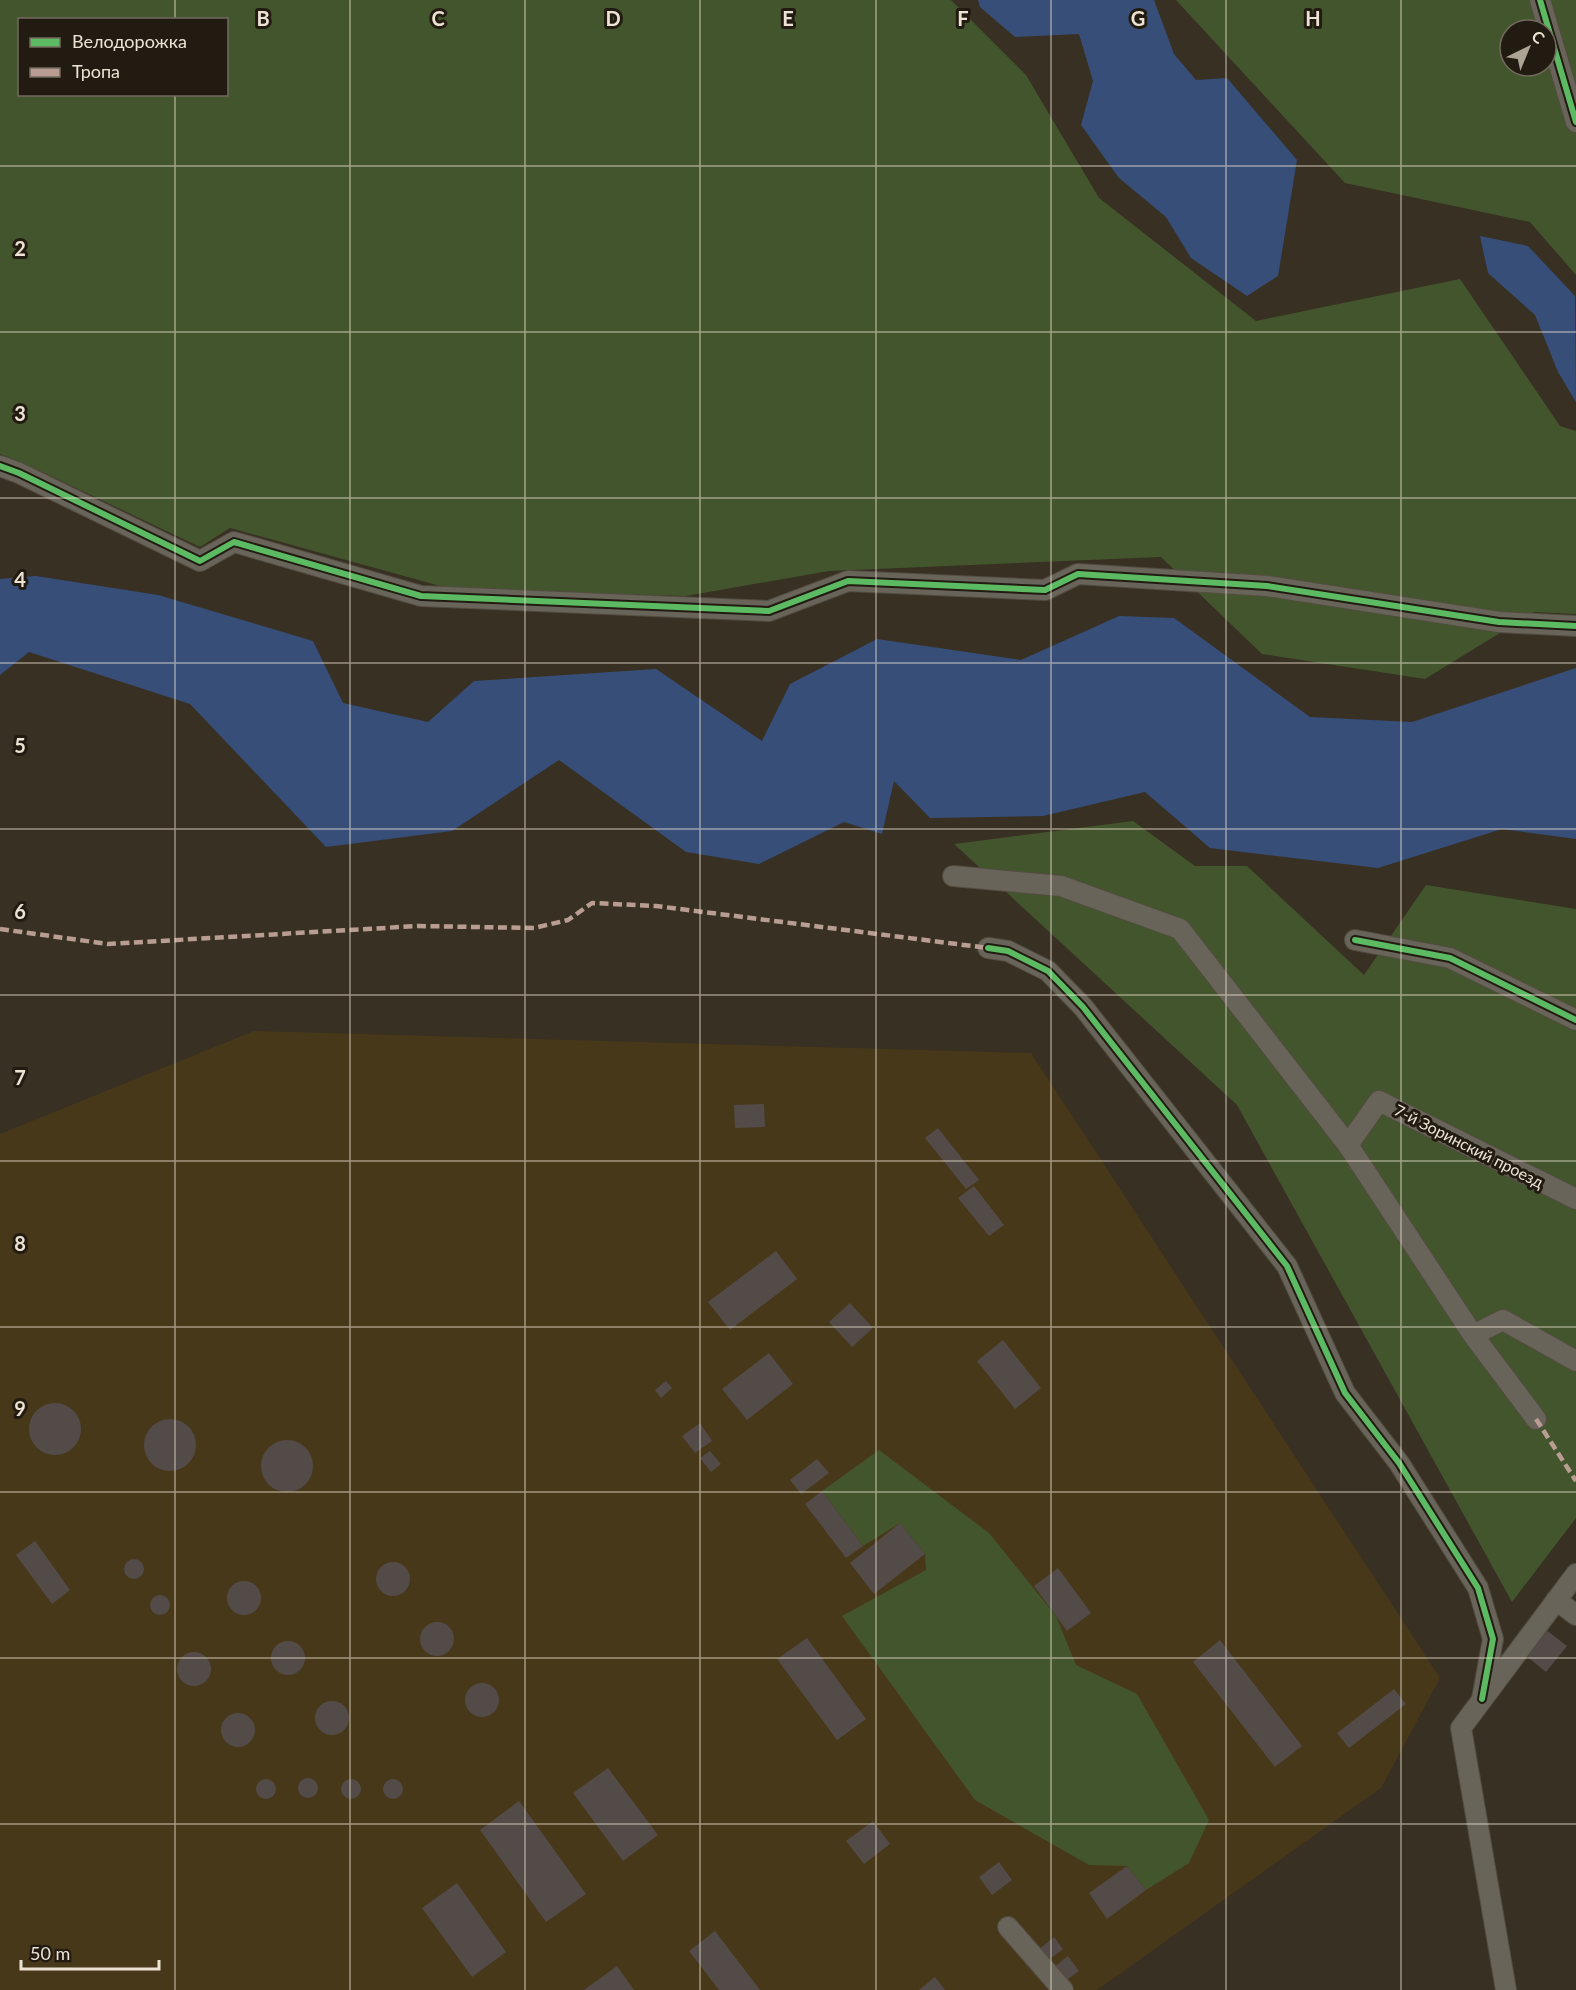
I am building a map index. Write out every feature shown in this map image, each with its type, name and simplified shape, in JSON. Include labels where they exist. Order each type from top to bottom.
[{"type":"street","points":[[1540,0],[1576,122]]},
{"type":"street","points":[[0,466],[19,473],[200,561],[234,542],[421,596],[769,611],[848,581],[1045,590],[1078,574],[1268,586],[1499,622],[1576,626]]},
{"type":"street","points":[[954,876],[1061,886],[1180,929],[1348,1145],[1473,1335],[1536,1419]]},
{"type":"street","points":[[1355,940],[1450,958],[1576,1020]]},
{"type":"street","points":[[988,948],[1008,951],[1048,970],[1083,1006],[1287,1266],[1345,1392],[1399,1462],[1478,1588],[1493,1639],[1482,1699]]},
{"type":"street","name":"7-й Зоринский проезд","points":[[1348,1145],[1379,1101],[1576,1199]]},
{"type":"street","points":[[1473,1335],[1503,1320],[1576,1361]]},
{"type":"street","points":[[1506,1990],[1461,1728],[1576,1574]]},
{"type":"street","points":[[1556,1600],[1576,1616]]},
{"type":"street","points":[[1008,1927],[1063,1990]]},
{"type":"shaded area","points":[[254,1031],[1031,1053],[1440,1678],[1381,1788],[1097,1990],[0,1990],[0,1134]]},
{"type":"green space","points":[[0,0],[951,0],[1026,75],[1099,198],[1256,321],[1460,279],[1560,426],[1576,431],[1576,614],[1534,612],[1425,679],[1262,654],[1161,557],[829,571],[686,596],[451,589],[230,528],[200,547],[0,454]]},
{"type":"green space","points":[[1176,0],[1576,0],[1576,275],[1530,222],[1345,183]]},
{"type":"green space","points":[[1133,821],[1195,866],[1247,866],[1364,975],[1426,885],[1576,909],[1576,1518],[1512,1602],[1237,1105],[954,844]]},
{"type":"green space","points":[[879,1450],[989,1533],[1056,1616],[1076,1665],[1137,1694],[1209,1820],[1189,1863],[1146,1890],[1127,1866],[1089,1865],[975,1800],[842,1616],[926,1570],[925,1554],[900,1523],[863,1546],[822,1491]]},
{"type":"water","points":[[978,0],[1154,0],[1174,54],[1196,80],[1227,78],[1297,160],[1278,276],[1247,296],[1191,258],[1166,217],[1119,178],[1081,125],[1093,81],[1079,34],[1015,37],[980,7]]},
{"type":"water","points":[[1480,236],[1528,246],[1575,296],[1576,402],[1558,372],[1535,315],[1488,273]]},
{"type":"water","points":[[36,576],[158,595],[313,641],[343,703],[428,722],[474,681],[656,669],[762,741],[790,684],[877,639],[1021,660],[1119,616],[1174,618],[1310,717],[1412,722],[1576,668],[1576,839],[1502,829],[1378,868],[1210,848],[1145,792],[1043,816],[930,818],[894,781],[882,834],[844,822],[759,864],[686,852],[559,760],[452,831],[326,847],[190,704],[29,652],[0,675],[0,579]]},
{"type":"building","points":[[764,1104],[765,1127],[735,1128],[734,1105]]},
{"type":"building","points":[[938,1128],[979,1180],[966,1189],[925,1138]]},
{"type":"building","points":[[974,1186],[1004,1225],[989,1236],[958,1198]]},
{"type":"building","points":[[776,1251],[797,1279],[730,1330],[708,1302]]},
{"type":"building","points":[[850,1303],[873,1328],[852,1347],[829,1322]]},
{"type":"building","points":[[1003,1340],[1041,1388],[1015,1409],[977,1361]]},
{"type":"building","points":[[769,1353],[793,1384],[747,1420],[722,1389]]},
{"type":"building","points":[[666,1381],[672,1388],[661,1398],[655,1390]]},
{"type":"building","points":[[55,1403],[65,1405],[73,1411],[79,1419],[81,1429],[79,1439],[73,1447],[65,1453],[55,1455],[45,1453],[37,1447],[31,1439],[29,1429],[31,1419],[37,1411],[45,1405]]},
{"type":"building","points":[[170,1419],[180,1421],[188,1427],[194,1435],[196,1445],[194,1455],[188,1463],[180,1469],[170,1471],[160,1469],[152,1463],[146,1455],[144,1445],[146,1435],[152,1427],[160,1421]]},
{"type":"building","points":[[700,1423],[712,1441],[695,1453],[682,1436]]},
{"type":"building","points":[[287,1440],[297,1442],[305,1448],[311,1456],[313,1466],[311,1476],[305,1484],[297,1490],[287,1492],[277,1490],[269,1484],[263,1476],[261,1466],[263,1456],[269,1448],[277,1442]]},
{"type":"building","points":[[710,1451],[721,1464],[711,1472],[700,1458]]},
{"type":"building","points":[[817,1459],[829,1473],[801,1494],[790,1480]]},
{"type":"building","points":[[822,1491],[863,1546],[846,1558],[805,1504]]},
{"type":"building","points":[[900,1523],[925,1554],[874,1594],[850,1563]]},
{"type":"building","points":[[35,1541],[70,1590],[52,1604],[16,1555]]},
{"type":"building","points":[[134,1559],[141,1562],[144,1569],[141,1576],[134,1579],[127,1576],[124,1569],[127,1562]]},
{"type":"building","points":[[393,1562],[405,1567],[410,1579],[405,1591],[393,1596],[381,1591],[376,1579],[381,1567]]},
{"type":"building","points":[[1058,1568],[1091,1613],[1067,1631],[1034,1586]]},
{"type":"building","points":[[244,1581],[256,1586],[261,1598],[256,1610],[244,1615],[232,1610],[227,1598],[232,1586]]},
{"type":"building","points":[[160,1595],[167,1598],[170,1605],[167,1612],[160,1615],[153,1612],[150,1605],[153,1598]]},
{"type":"building","points":[[437,1622],[449,1627],[454,1639],[449,1651],[437,1656],[425,1651],[420,1639],[425,1627]]},
{"type":"building","points":[[1545,1629],[1567,1646],[1546,1672],[1524,1654]]},
{"type":"building","points":[[807,1638],[866,1719],[837,1740],[777,1659]]},
{"type":"building","points":[[1220,1640],[1302,1746],[1275,1767],[1193,1662]]},
{"type":"building","points":[[288,1641],[300,1646],[305,1658],[300,1670],[288,1675],[276,1670],[271,1658],[276,1646]]},
{"type":"building","points":[[194,1652],[206,1657],[211,1669],[206,1681],[194,1686],[182,1681],[177,1669],[182,1657]]},
{"type":"building","points":[[482,1683],[494,1688],[499,1700],[494,1712],[482,1717],[470,1712],[465,1700],[470,1688]]},
{"type":"building","points":[[1394,1689],[1406,1704],[1349,1748],[1337,1733]]},
{"type":"building","points":[[332,1701],[344,1706],[349,1718],[344,1730],[332,1735],[320,1730],[315,1718],[320,1706]]},
{"type":"building","points":[[238,1713],[250,1718],[255,1730],[250,1742],[238,1747],[226,1742],[221,1730],[226,1718]]},
{"type":"building","points":[[608,1768],[658,1835],[623,1861],[573,1793]]},
{"type":"building","points":[[308,1778],[315,1781],[318,1788],[315,1795],[308,1798],[301,1795],[298,1788],[301,1781]]},
{"type":"building","points":[[266,1779],[273,1782],[276,1789],[273,1796],[266,1799],[259,1796],[256,1789],[259,1782]]},
{"type":"building","points":[[351,1779],[358,1782],[361,1789],[358,1796],[351,1799],[344,1796],[341,1789],[344,1782]]},
{"type":"building","points":[[393,1779],[400,1782],[403,1789],[400,1796],[393,1799],[386,1796],[383,1789],[386,1782]]},
{"type":"building","points":[[519,1801],[586,1894],[546,1922],[480,1830]]},
{"type":"building","points":[[873,1821],[890,1844],[864,1864],[846,1841]]},
{"type":"building","points":[[999,1862],[1012,1880],[992,1895],[979,1877]]},
{"type":"building","points":[[1127,1866],[1146,1890],[1107,1919],[1089,1893]]},
{"type":"building","points":[[457,1883],[506,1952],[472,1977],[422,1908]]},
{"type":"building","points":[[715,1931],[760,1990],[719,1990],[689,1951]]},
{"type":"building","points":[[1054,1937],[1063,1949],[1047,1961],[1038,1950]]},
{"type":"building","points":[[1068,1956],[1079,1971],[1065,1981],[1054,1967]]},
{"type":"building","points":[[617,1966],[634,1990],[584,1990]]},
{"type":"building","points":[[935,1977],[945,1990],[919,1990]]},
{"type":"marked path","points":[[0,929],[108,944],[418,926],[534,928],[568,920],[592,903],[656,906],[988,948]]},
{"type":"marked path","points":[[1536,1419],[1576,1481]]},
{"type":"cycle path","points":[[1540,0],[1576,122]]},
{"type":"cycle path","points":[[0,466],[19,473],[200,561],[234,542],[421,596],[769,611],[848,581],[1045,590],[1078,574],[1267,586],[1499,622],[1576,626]]},
{"type":"cycle path","points":[[1355,940],[1450,958],[1576,1020]]},
{"type":"cycle path","points":[[988,948],[1008,951],[1048,971],[1083,1007],[1287,1266],[1345,1393],[1399,1463],[1478,1588],[1493,1639],[1482,1699]]}]
